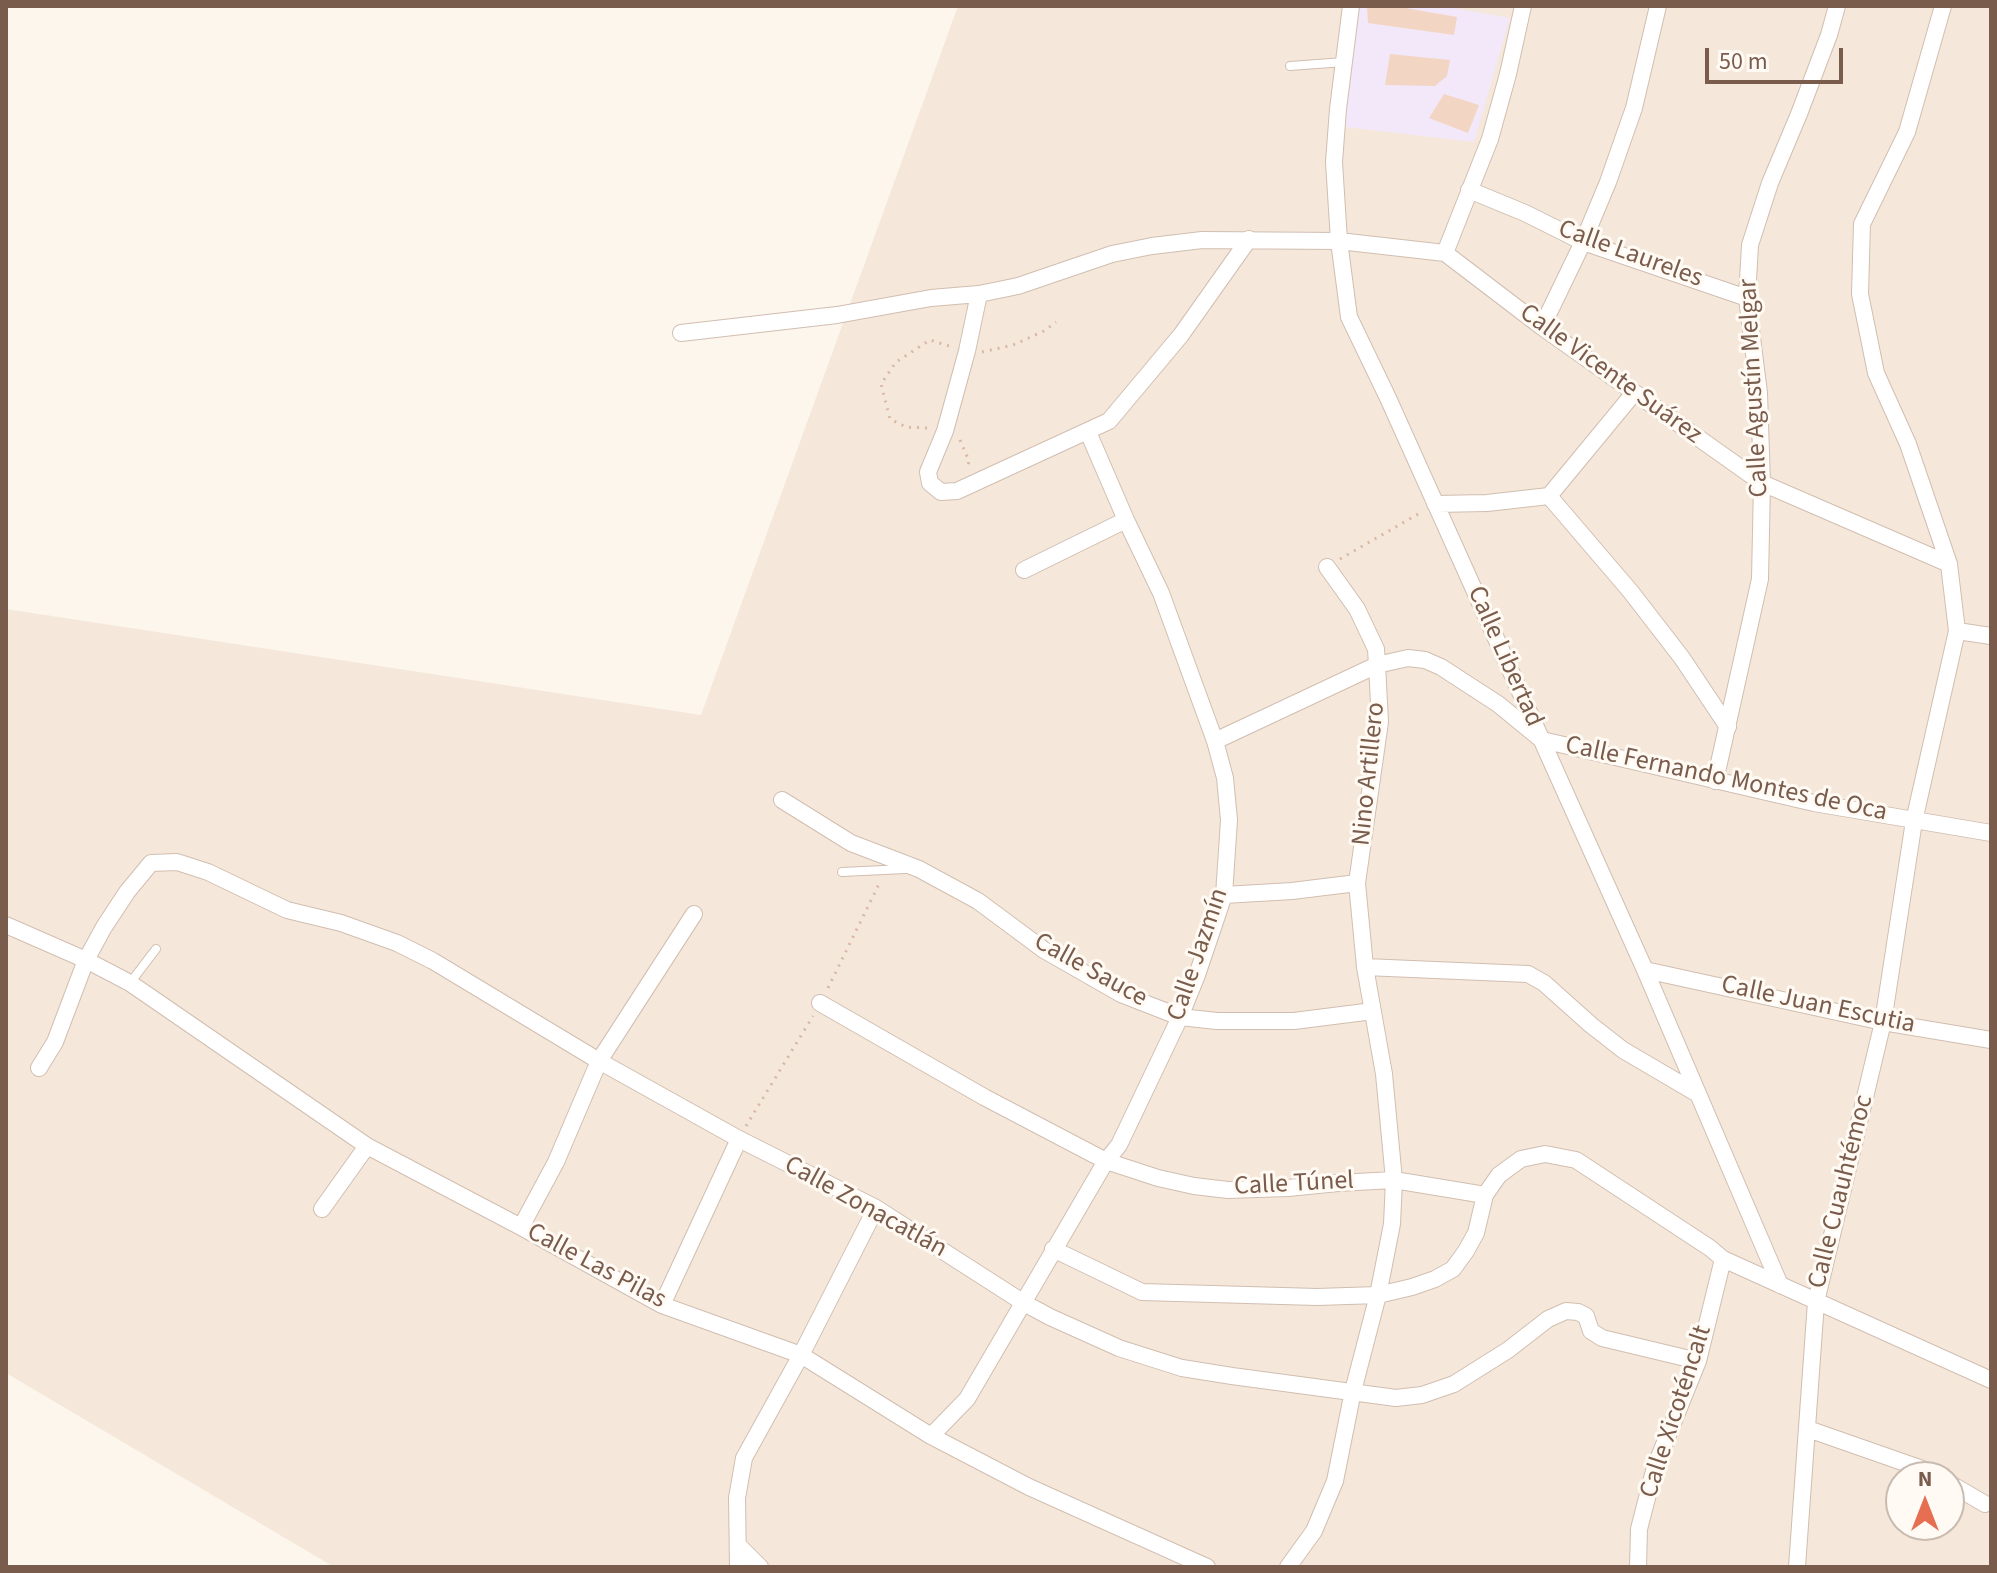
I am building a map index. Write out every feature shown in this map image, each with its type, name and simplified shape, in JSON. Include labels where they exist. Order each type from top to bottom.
[{"type":"street","name":"Calle Libertad","points":[[1351,6],[1334,162],[1339,241],[1349,317],[1645,970],[1780,1285]]},
{"type":"street","points":[[681,333],[979,294],[1018,286],[1112,254],[1202,240],[1339,241],[1445,253],[1490,139],[1523,6]]},
{"type":"street","points":[[1542,327],[1608,182],[1634,108],[1658,6]]},
{"type":"street","name":"Calle Agustín Melgar","points":[[1715,781],[1760,579],[1762,483],[1759,393],[1747,298],[1750,245],[1770,183],[1829,35],[1837,6]]},
{"type":"street","name":"Calle Cuauhtémoc","points":[[1797,1567],[1816,1302],[1883,1022],[1914,821],[1957,631],[1949,564],[1908,444],[1876,373],[1860,294],[1862,224],[1907,132],[1943,6]]},
{"type":"street","name":"Calle Laureles","points":[[1469,190],[1583,242],[1747,298]]},
{"type":"street","points":[[979,294],[949,418],[928,472],[930,483],[941,492],[957,491],[1109,421],[1255,239]]},
{"type":"street","name":"Calle Vicente Suárez","points":[[1445,253],[1542,327],[1762,483],[1949,564]]},
{"type":"street","points":[[1435,504],[1487,503],[1549,496],[1634,393]]},
{"type":"street","name":"Calle Jazmín","points":[[931,1436],[967,1399],[1053,1249],[1106,1161],[1119,1145],[1180,1017],[1224,895],[1229,820],[1225,778],[1215,741],[1161,593],[1088,432]]},
{"type":"street","points":[[1549,496],[1640,603],[1682,658],[1728,727]]},
{"type":"street","points":[[1024,570],[1126,520]]},
{"type":"street","name":"Nino Artillero","points":[[1288,1567],[1314,1531],[1335,1481],[1392,1224],[1394,1180],[1384,1074],[1365,967],[1357,883],[1380,722],[1376,649],[1357,609],[1327,567]]},
{"type":"street","points":[[1957,631],[1991,636]]},
{"type":"street","name":"Calle Fernando Montes de Oca","points":[[1215,741],[1377,665],[1408,658],[1425,660],[1498,704],[1542,740],[1814,803],[1991,833]]},
{"type":"street","name":"Calle Sauce","points":[[782,800],[851,843],[919,869],[978,901],[1044,950],[1121,994],[1180,1017],[1217,1021],[1294,1021],[1373,1011]]},
{"type":"street","name":"Calle Zonacatlán","points":[[86,960],[127,892],[151,863],[177,862],[208,872],[287,910],[341,923],[397,943],[433,961],[599,1061],[739,1139],[876,1208],[1024,1303],[1119,1348],[1182,1368],[1396,1398],[1422,1395],[1454,1384],[1508,1350],[1548,1319],[1566,1311],[1586,1316],[1591,1331],[1602,1338],[1698,1361]]},
{"type":"street","points":[[1224,895],[1357,883]]},
{"type":"street","points":[[521,1227],[556,1162],[599,1061],[694,914]]},
{"type":"street","name":"Calle Las Pilas","points":[[6,925],[130,983],[367,1146],[662,1305],[801,1355],[931,1436],[1029,1487],[1207,1567]]},
{"type":"street","points":[[39,1068],[55,1042],[86,960]]},
{"type":"street","points":[[1365,967],[1528,974],[1544,983],[1623,1050],[1698,1094]]},
{"type":"street","name":"Calle Juan Escutia","points":[[1645,970],[1883,1022],[1991,1040]]},
{"type":"street","name":"Calle Túnel","points":[[820,1003],[984,1097],[1106,1161],[1158,1178],[1228,1190],[1394,1180],[1485,1195]]},
{"type":"street","points":[[662,1305],[739,1139]]},
{"type":"street","points":[[322,1209],[367,1146]]},
{"type":"street","points":[[1053,1249],[1142,1292],[1302,1297],[1378,1295],[1435,1279],[1453,1269],[1476,1233],[1485,1195],[1499,1175],[1521,1159],[1545,1154],[1576,1160],[1723,1259],[1991,1380]]},
{"type":"street","points":[[738,1567],[737,1498],[744,1458],[876,1208]]},
{"type":"street","name":"Calle Xicoténcalt","points":[[1638,1567],[1639,1529],[1655,1467],[1698,1361],[1723,1259]]},
{"type":"street","points":[[1808,1429],[1899,1461]]},
{"type":"street","points":[[1965,1492],[1985,1504]]},
{"type":"street","points":[[738,1545],[760,1567]]},
{"type":"lane","points":[[1290,66],[1344,62]]},
{"type":"lane","points":[[842,872],[919,869]]},
{"type":"lane","points":[[130,983],[156,949]]},
{"type":"path","points":[[1327,567],[1435,504]]},
{"type":"shaded area","points":[[958,6],[1991,6],[1991,1567],[334,1567],[6,1373],[6,609],[701,715]]},
{"type":"shaded area","points":[[1358,6],[1442,6],[1510,18],[1474,142],[1337,126]]},
{"type":"building","points":[[1367,6],[1394,6],[1457,17],[1454,35],[1368,23]]},
{"type":"building","points":[[1390,54],[1450,60],[1447,76],[1435,86],[1385,85]]},
{"type":"building","points":[[1444,94],[1479,105],[1468,133],[1429,118]]}]
